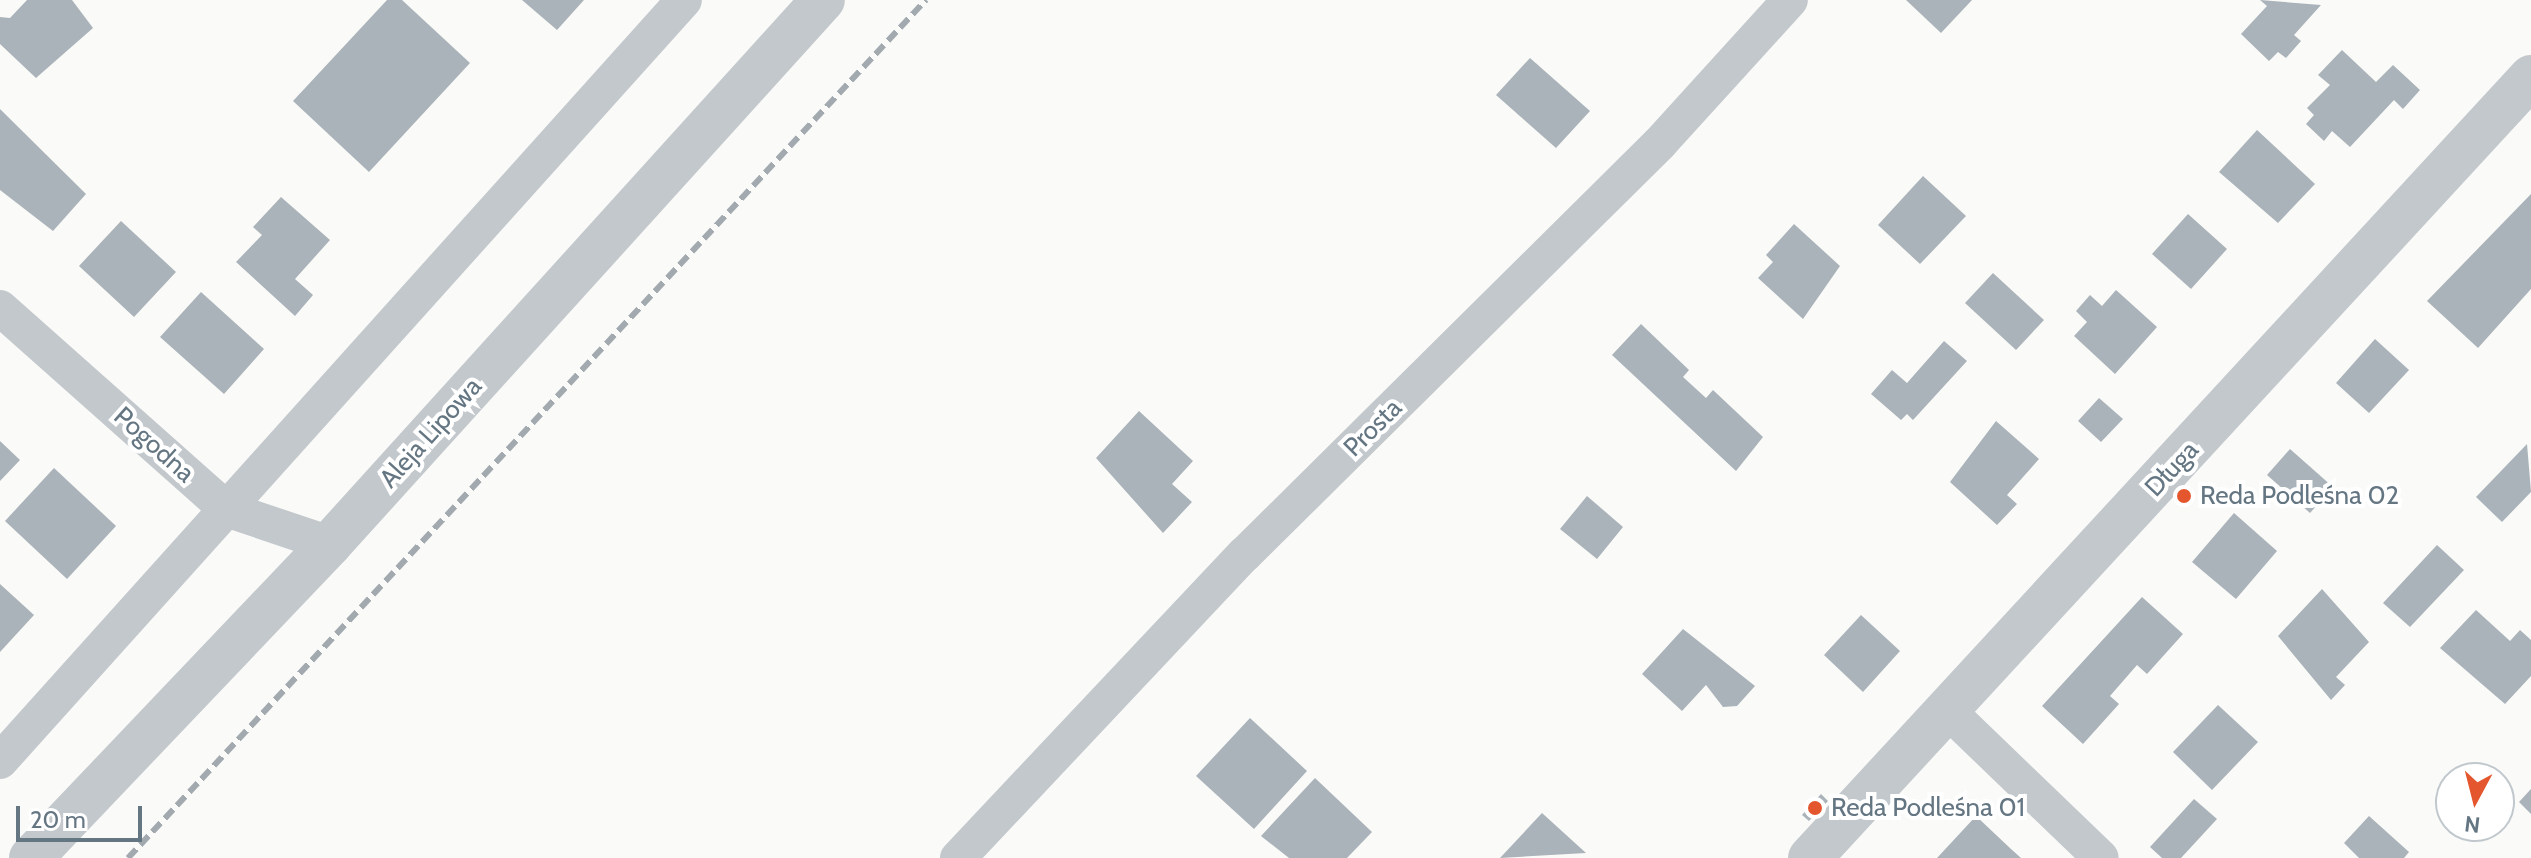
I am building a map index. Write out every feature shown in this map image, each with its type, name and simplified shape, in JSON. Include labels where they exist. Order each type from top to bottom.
[{"type":"street","points":[[0,761],[684,0]]},
{"type":"street","name":"Aleja Lipowa","points":[[31,858],[330,544],[823,0]]},
{"type":"street","name":"Prosta","points":[[958,858],[1244,555],[1660,143],[1790,0]]},
{"type":"street","name":"Długa","points":[[1810,858],[1945,708],[2531,77]]},
{"type":"street","name":"Pogodna","points":[[0,308],[226,509],[330,544]]},
{"type":"street","points":[[1945,708],[2101,858]]},
{"type":"building","points":[[27,0],[72,0],[93,28],[36,78],[0,44],[0,17],[10,18]]},
{"type":"building","points":[[387,0],[402,0],[470,63],[369,172],[293,101]]},
{"type":"building","points":[[522,0],[584,0],[557,30]]},
{"type":"building","points":[[1906,0],[1972,0],[1941,33]]},
{"type":"building","points":[[2260,0],[2321,5],[2294,35],[2301,41],[2286,58],[2278,52],[2269,61],[2241,34],[2267,6]]},
{"type":"building","points":[[2342,50],[2376,82],[2393,65],[2420,90],[2403,109],[2394,100],[2350,147],[2332,131],[2324,141],[2306,124],[2314,115],[2307,108],[2330,85],[2318,75]]},
{"type":"building","points":[[1530,58],[1590,111],[1556,148],[1496,95]]},
{"type":"building","points":[[0,109],[86,194],[53,231],[0,190]]},
{"type":"building","points":[[2257,130],[2315,184],[2278,223],[2219,172]]},
{"type":"building","points":[[1923,176],[1966,216],[1920,264],[1878,225]]},
{"type":"building","points":[[2531,194],[2531,289],[2478,348],[2427,301]]},
{"type":"building","points":[[281,197],[330,240],[295,279],[313,295],[295,316],[236,262],[262,235],[253,227]]},
{"type":"building","points":[[2188,214],[2227,249],[2191,289],[2152,254]]},
{"type":"building","points":[[121,221],[176,272],[134,317],[79,266]]},
{"type":"building","points":[[1794,224],[1840,266],[1803,319],[1758,278],[1773,262],[1766,255]]},
{"type":"building","points":[[1993,273],[2044,320],[2016,350],[1965,303]]},
{"type":"building","points":[[2116,290],[2157,327],[2115,374],[2074,336],[2087,322],[2076,311],[2090,295],[2102,306]]},
{"type":"building","points":[[201,292],[264,349],[224,394],[160,337]]},
{"type":"building","points":[[1641,324],[1689,370],[1683,377],[1706,398],[1713,390],[1763,437],[1736,471],[1612,355]]},
{"type":"building","points":[[2375,339],[2409,370],[2369,413],[2336,383]]},
{"type":"building","points":[[1944,341],[1967,361],[1913,420],[1907,414],[1901,420],[1871,394],[1892,370],[1907,383]]},
{"type":"building","points":[[2099,398],[2123,419],[2101,442],[2078,421]]},
{"type":"building","points":[[1139,411],[1193,461],[1172,484],[1192,502],[1163,533],[1096,458]]},
{"type":"building","points":[[1996,421],[2039,459],[2007,495],[2017,504],[1997,525],[1950,482]]},
{"type":"building","points":[[0,441],[20,460],[0,481]]},
{"type":"building","points":[[2527,444],[2531,492],[2502,522],[2476,497]]},
{"type":"building","points":[[2290,449],[2333,487],[2310,513],[2267,475]]},
{"type":"building","points":[[54,468],[116,526],[67,579],[5,521]]},
{"type":"building","points":[[1587,496],[1623,527],[1597,559],[1560,529]]},
{"type":"building","points":[[2234,513],[2277,551],[2236,599],[2192,562]]},
{"type":"building","points":[[2437,545],[2464,570],[2410,627],[2383,603]]},
{"type":"building","points":[[0,584],[34,615],[0,652]]},
{"type":"building","points":[[2322,589],[2369,642],[2336,677],[2345,685],[2331,700],[2278,636]]},
{"type":"building","points":[[2142,597],[2183,634],[2147,674],[2137,665],[2110,696],[2119,704],[2083,744],[2042,706]]},
{"type":"building","points":[[2476,610],[2510,641],[2520,630],[2531,640],[2531,676],[2505,704],[2440,648]]},
{"type":"building","points":[[1861,615],[1900,651],[1863,692],[1824,655]]},
{"type":"building","points":[[1683,629],[1755,686],[1737,706],[1723,707],[1706,685],[1682,711],[1642,674]]},
{"type":"building","points":[[2218,705],[2258,742],[2212,790],[2173,752]]},
{"type":"building","points":[[1250,718],[1307,771],[1254,829],[1196,776]]},
{"type":"building","points":[[1315,778],[1372,832],[1347,858],[1289,858],[1261,836]]},
{"type":"building","points":[[2531,789],[2531,814],[2519,802]]},
{"type":"building","name":"Reda Podleśna 01","points":[[1821,794],[1828,801],[1809,821],[1802,815]]},
{"type":"building","points":[[2194,799],[2217,819],[2181,858],[2162,858],[2150,847]]},
{"type":"building","points":[[1542,813],[1586,853],[1500,858]]},
{"type":"building","points":[[1976,816],[2011,849],[2021,858],[1937,858]]},
{"type":"building","points":[[2369,816],[2409,852],[2404,858],[2359,858],[2344,843]]},
{"type":"railway","points":[[128,858],[926,0]]},
{"type":"place","name":"Reda Podleśna 02","points":[[2184,496]]},
{"type":"place","name":"Reda Podleśna 01","points":[[1815,808]]}]
